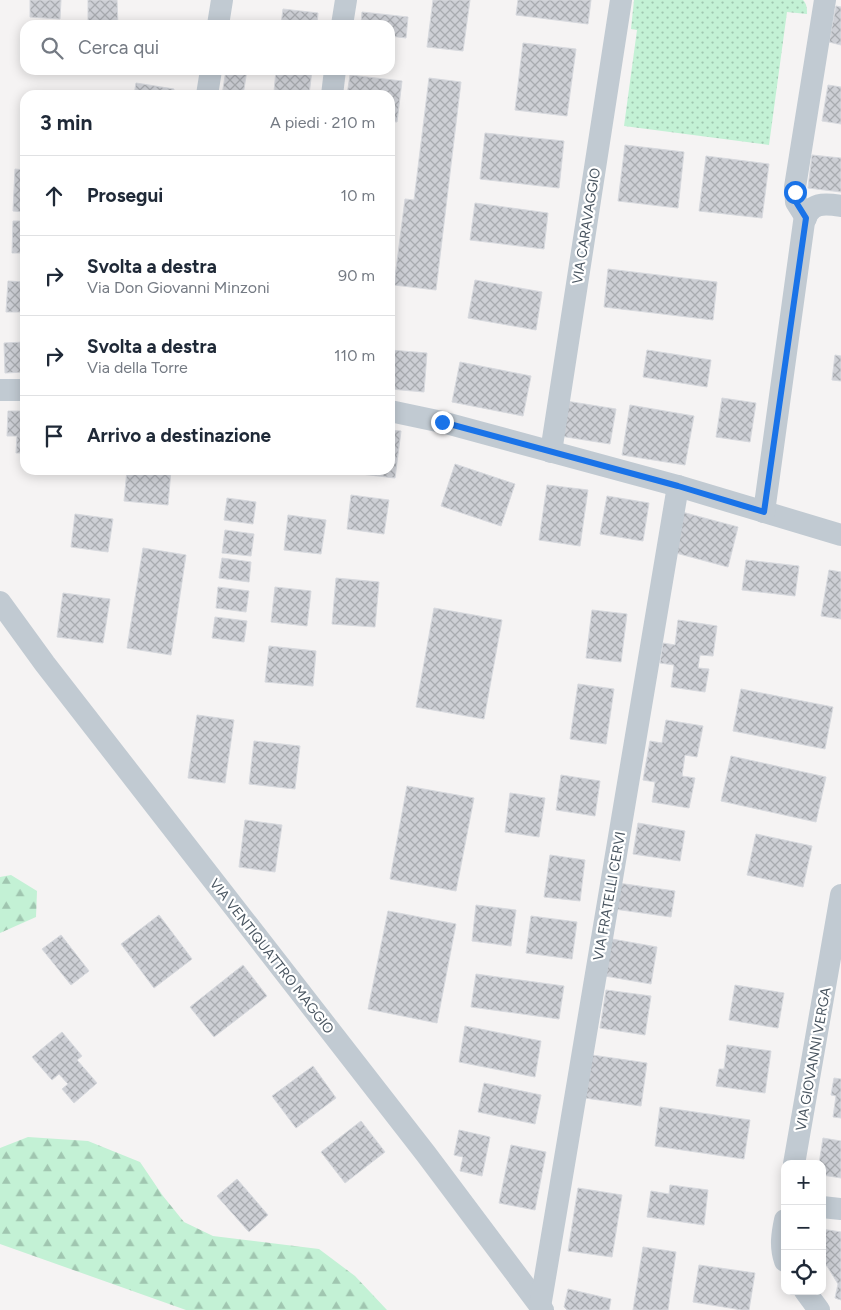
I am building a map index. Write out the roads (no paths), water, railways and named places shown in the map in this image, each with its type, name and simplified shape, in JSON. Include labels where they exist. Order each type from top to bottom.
[{"type":"street","points":[[219,20],[222,0]]},
{"type":"street","points":[[343,20],[346,0]]},
{"type":"street","name":"VIA CARAVAGGIO","points":[[551,452],[621,0]]},
{"type":"street","points":[[806,218],[796,202],[795,187],[825,0]]},
{"type":"street","points":[[208,90],[210,75]]},
{"type":"street","points":[[333,90],[334,75]]},
{"type":"street","points":[[764,512],[806,218],[812,208],[818,205],[841,206]]},
{"type":"street","points":[[0,390],[20,390]]},
{"type":"street","points":[[395,412],[442,422],[678,486],[841,535]]},
{"type":"street","name":"VIA FRATELLI CERVI","points":[[541,1308],[678,486]]},
{"type":"street","name":"VIA VENTIQUATTRO MAGGIO","points":[[0,602],[45,664],[426,1154],[541,1308]]},
{"type":"street","name":"VIA GIOVANNI VERGA","points":[[795,1160],[841,895]]},
{"type":"street","points":[[826,1207],[841,1209]]},
{"type":"street","points":[[808,1295],[819,1310]]}]
